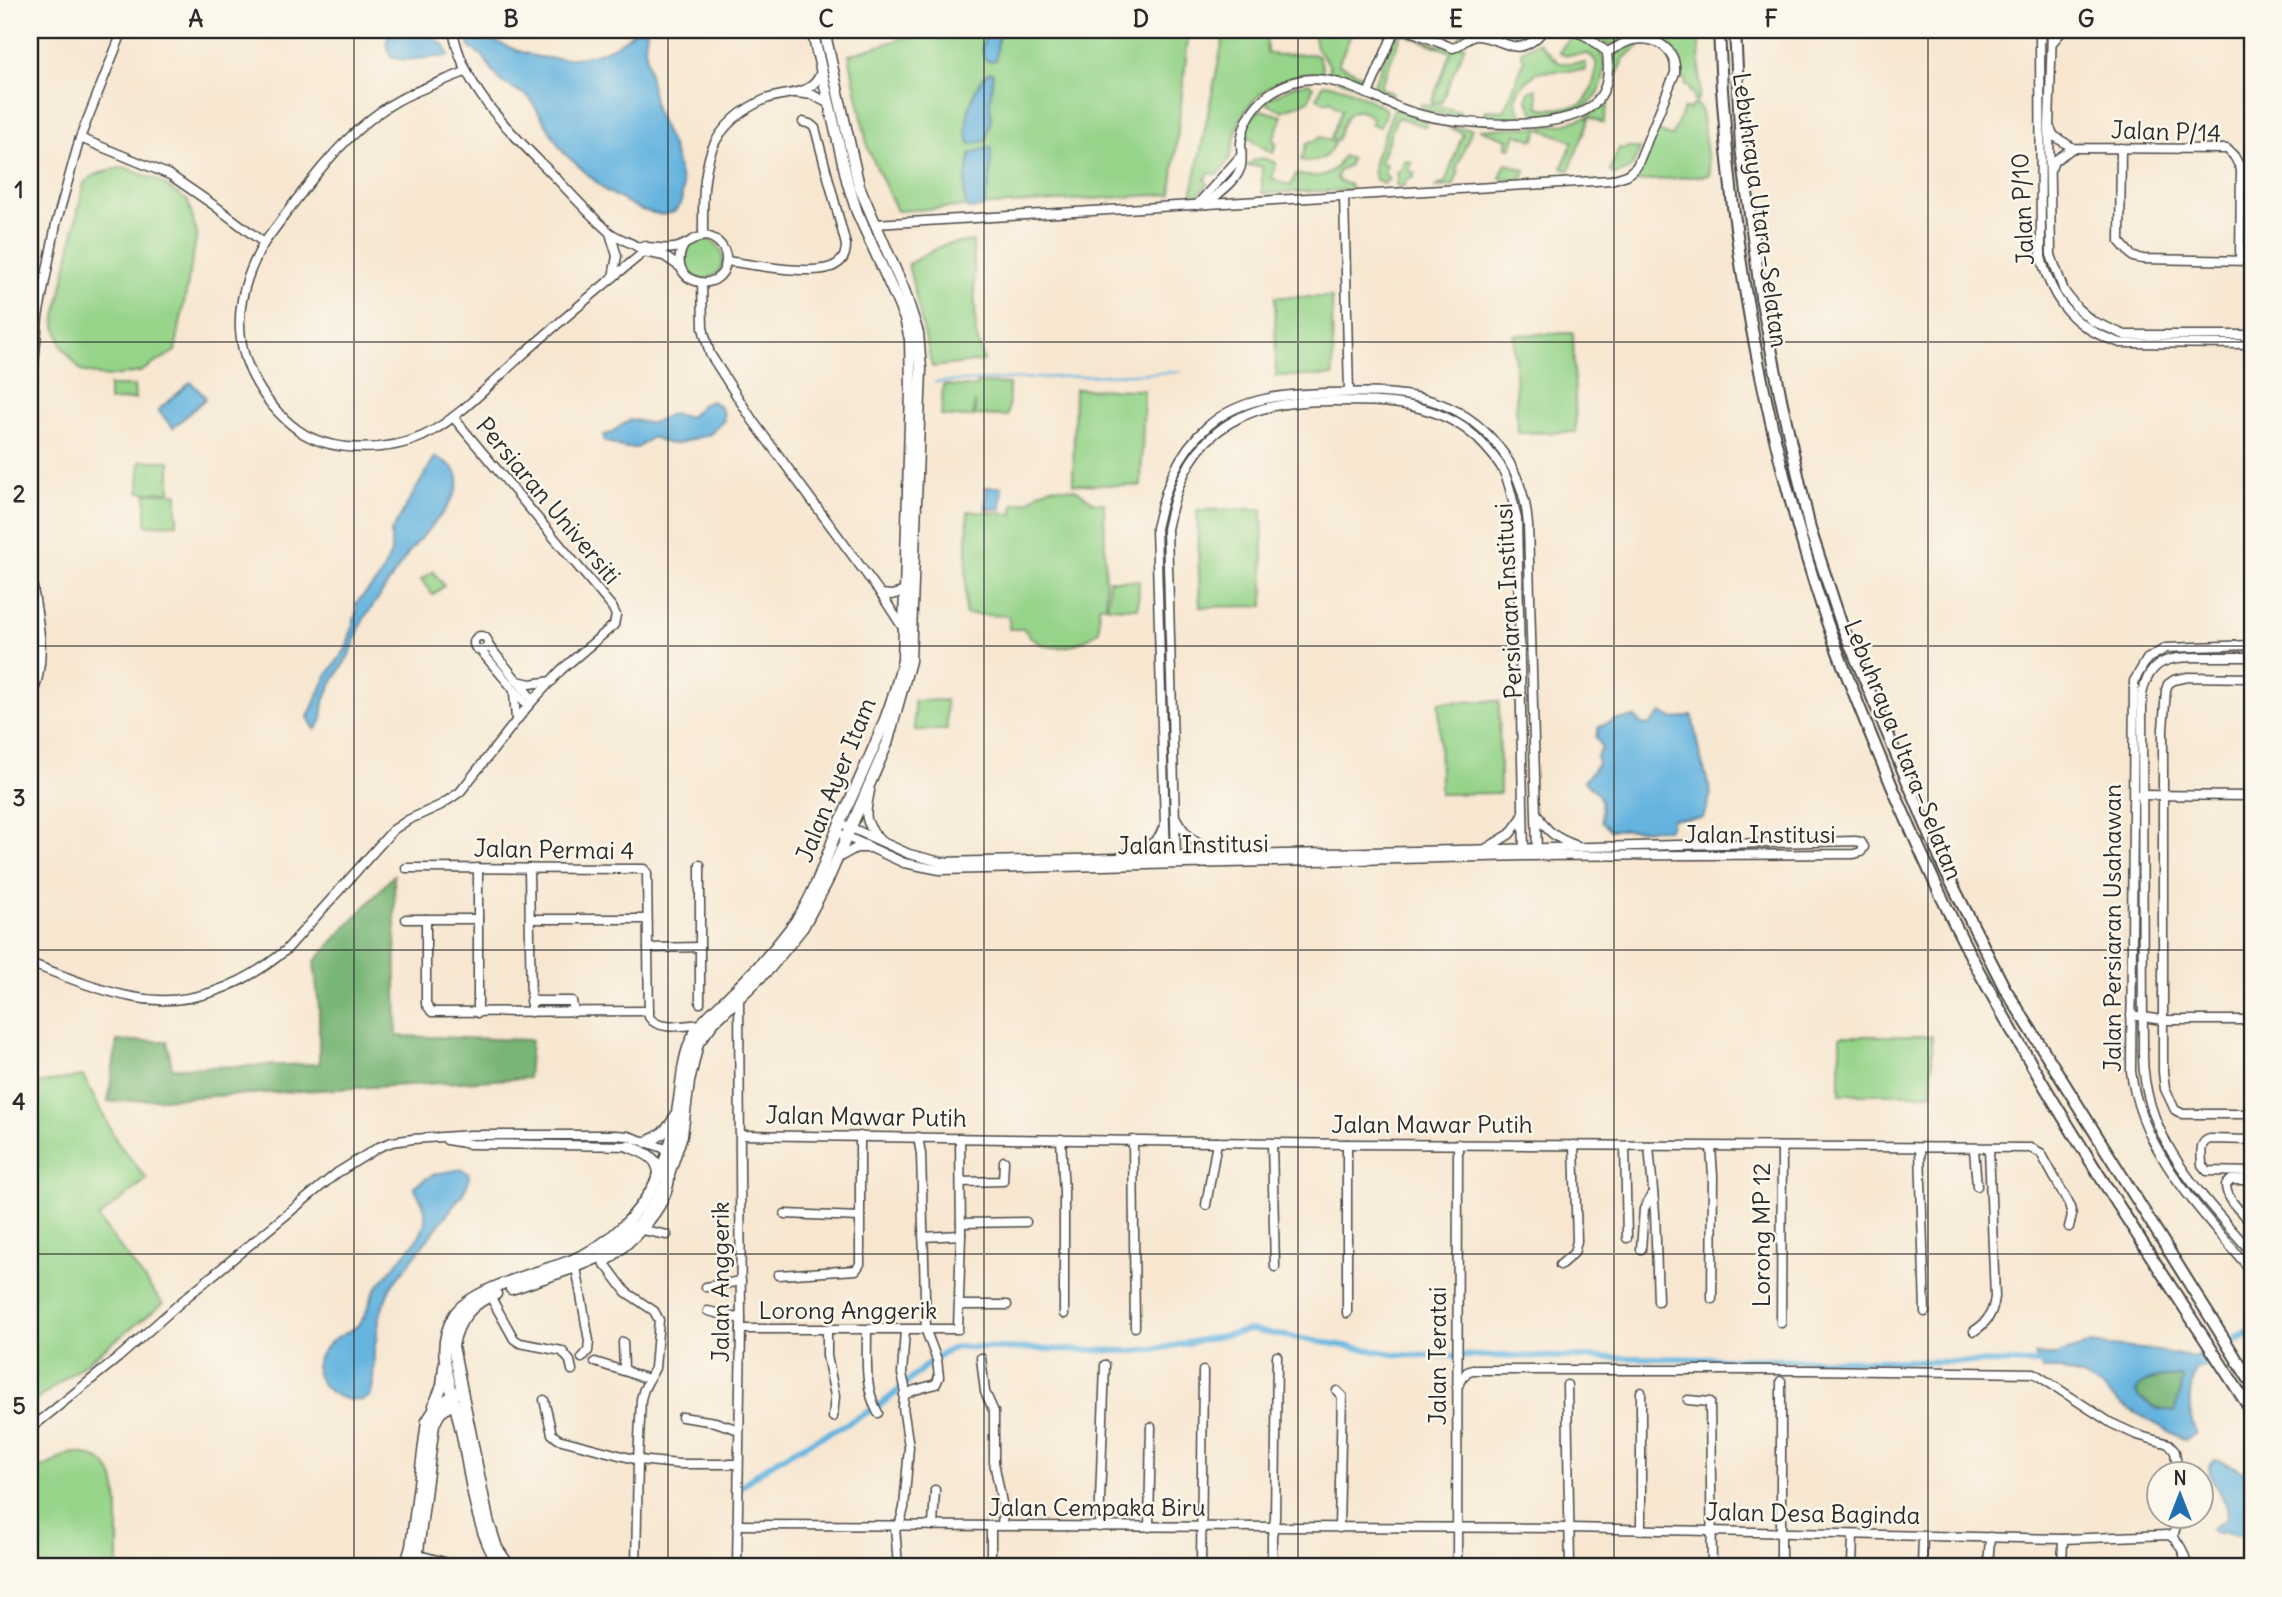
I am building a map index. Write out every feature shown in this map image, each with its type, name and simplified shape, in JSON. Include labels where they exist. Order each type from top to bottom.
[{"type":"highway","name":"Lebuhraya Utara–Selatan","points":[[1718,30],[1726,148],[1747,302],[1777,447],[1799,532],[1828,626],[1930,875],[1991,994],[2059,1109],[2252,1412]]},
{"type":"highway","name":"Lebuhraya Utara–Selatan","points":[[1735,30],[1741,148],[1761,297],[1811,529],[1841,623],[1944,868],[2004,987],[2252,1384]]},
{"type":"main road","name":"Jalan Ayer Itam","points":[[458,1396],[445,1359],[447,1331],[453,1315],[478,1294],[572,1260],[594,1249],[622,1227],[643,1205],[682,1135],[689,1082],[698,1043],[713,1023],[769,968],[803,926],[827,882],[837,858],[843,830],[898,683],[905,631],[910,339],[905,319],[857,212],[812,30]]},
{"type":"main road","name":"Jalan Ayer Itam","points":[[671,1153],[683,1065],[692,1038],[702,1024],[768,958],[796,922],[887,744],[910,662],[921,369],[918,333],[904,290],[859,186],[824,30]]},
{"type":"main road","points":[[646,1142],[669,1128],[677,1112]]},
{"type":"main road","points":[[628,1146],[656,1160],[659,1179]]},
{"type":"main road","points":[[510,1567],[497,1548],[493,1536],[458,1396],[453,1346],[460,1321],[490,1296],[602,1260],[641,1222],[656,1201],[672,1168],[671,1153]]},
{"type":"main road","points":[[405,1567],[411,1546],[427,1421],[440,1393],[445,1359]]},
{"type":"main road","points":[[427,1421],[436,1407],[458,1396]]},
{"type":"main road","points":[[416,1567],[434,1424],[440,1413],[458,1396]]},
{"type":"main road","points":[[440,1413],[463,1419]]},
{"type":"main road","points":[[463,1419],[480,1520],[488,1550],[500,1567]]},
{"type":"street","points":[[30,413],[38,317],[55,224],[80,138],[122,30]]},
{"type":"street","points":[[453,30],[467,71],[485,101],[504,125],[610,233],[664,256],[680,267],[690,279],[702,283],[710,282],[720,275],[726,261],[724,249],[719,242],[703,236],[690,239],[680,253],[680,267]]},
{"type":"street","points":[[1368,94],[1395,30]]},
{"type":"street","points":[[1408,30],[1453,48],[1471,37],[1478,36],[1521,48],[1529,45],[1544,30]]},
{"type":"street","points":[[1572,30],[1588,37],[1607,52]]},
{"type":"street","name":"Jalan P/10","points":[[2040,30],[2041,257],[2055,298],[2086,328],[2122,343],[2252,344]]},
{"type":"street","name":"Jalan P/10","points":[[2052,30],[2049,127],[2051,255],[2064,291],[2092,321],[2125,335],[2252,335]]},
{"type":"street","points":[[2052,44],[2063,30]]},
{"type":"street","points":[[875,224],[1604,181],[1627,175],[1637,166],[1675,73],[1676,63],[1667,48],[1647,40],[1629,42],[1607,52]]},
{"type":"street","points":[[1208,204],[1242,167],[1242,134],[1250,114],[1257,104],[1278,89],[1307,79],[1320,79],[1347,85],[1415,113],[1458,121],[1508,124],[1564,118],[1583,112],[1595,104],[1604,93],[1607,81],[1607,52]]},
{"type":"street","points":[[467,71],[395,102],[341,146],[324,164],[264,243],[245,280],[239,326],[243,351],[253,377],[276,408],[305,434],[335,444],[360,448],[398,444],[424,436],[453,417],[643,249],[673,249],[684,245]]},
{"type":"street","points":[[703,236],[704,196],[710,158],[722,132],[740,113],[766,99],[813,86],[821,71]]},
{"type":"street","points":[[795,93],[813,95],[829,104]]},
{"type":"street","points":[[726,261],[815,271],[836,266],[843,258],[846,245],[815,128],[803,122]]},
{"type":"street","points":[[86,123],[96,144]]},
{"type":"street","points":[[2049,127],[2054,136],[2073,148],[2054,161],[2050,173]]},
{"type":"street","points":[[80,138],[170,175],[264,243]]},
{"type":"street","points":[[76,153],[83,147],[96,144]]},
{"type":"street","name":"Jalan P/14","points":[[2073,148],[2227,149],[2241,169],[2240,260]]},
{"type":"street","points":[[2121,148],[2120,242],[2133,257],[2143,260],[2252,261]]},
{"type":"street","points":[[1197,205],[1240,157]]},
{"type":"street","points":[[1344,197],[1349,393]]},
{"type":"street","points":[[610,233],[617,256],[612,278]]},
{"type":"street","points":[[702,283],[703,328],[710,355],[753,421],[881,594],[905,631]]},
{"type":"street","name":"Persiaran Institusi","points":[[1166,861],[1156,528],[1163,498],[1173,469],[1190,444],[1208,426],[1234,409],[1263,399],[1315,393],[1401,395],[1427,400],[1459,413],[1502,450],[1520,481],[1527,506],[1528,525],[1537,852]]},
{"type":"street","name":"Persiaran Institusi","points":[[1176,861],[1167,529],[1173,499],[1184,471],[1199,450],[1227,424],[1264,407],[1316,401],[1399,403],[1416,405],[1435,412],[1469,430],[1504,472],[1517,519],[1525,852]]},
{"type":"street","points":[[439,426],[463,430],[469,402]]},
{"type":"street","name":"Persiaran Universiti","points":[[30,963],[90,986],[134,998],[188,998],[242,981],[286,950],[393,830],[408,820],[441,806],[460,792],[531,703],[614,625],[616,615],[605,599],[453,417]]},
{"type":"street","points":[[30,563],[42,649],[40,674],[30,702]]},
{"type":"street","points":[[881,594],[892,595],[905,591]]},
{"type":"street","name":"Jalan Persiaran Usahawan","points":[[2251,1267],[2170,1170],[2146,1126],[2133,1085],[2131,1015],[2133,687],[2143,664],[2166,648],[2252,645]]},
{"type":"street","points":[[484,647],[531,703]]},
{"type":"street","name":"Jalan Persiaran Usahawan","points":[[2252,657],[2174,658],[2161,663],[2150,673],[2142,695],[2143,1072],[2148,1102],[2178,1166],[2252,1253]]},
{"type":"street","points":[[2252,678],[2188,677],[2168,684],[2165,696],[2163,796],[2162,1020],[2164,1081],[2174,1108],[2183,1114],[2252,1114]]},
{"type":"street","points":[[514,684],[552,681]]},
{"type":"street","points":[[514,684],[516,720]]},
{"type":"street","points":[[873,774],[866,813],[871,829],[881,841]]},
{"type":"street","points":[[2132,795],[2252,796]]},
{"type":"street","points":[[1536,812],[1540,821],[1553,835],[1581,847]]},
{"type":"street","points":[[1484,849],[1510,834],[1524,815]]},
{"type":"street","points":[[1175,816],[1182,830],[1190,838],[1204,848],[1222,855]]},
{"type":"street","points":[[1116,858],[1155,842],[1160,836],[1165,819]]},
{"type":"street","name":"Jalan Institusi","points":[[843,830],[881,841],[909,854],[941,862],[1116,858],[1166,861]]},
{"type":"street","name":"Jalan Institusi","points":[[843,830],[871,848],[904,863],[940,870],[1525,852],[1854,854],[1861,852],[1864,847],[1861,842],[1855,841],[1581,847],[1537,852]]},
{"type":"street","points":[[837,858],[856,848],[871,848]]},
{"type":"street","name":"Jalan Institusi","points":[[1176,861],[1222,855],[1484,849],[1525,852]]},
{"type":"street","points":[[700,864],[700,1003]]},
{"type":"street","name":"Jalan Permai 4","points":[[405,868],[643,869],[647,873],[649,1012]]},
{"type":"street","points":[[478,868],[478,1013]]},
{"type":"street","points":[[529,868],[531,1012]]},
{"type":"street","points":[[406,919],[478,919]]},
{"type":"street","points":[[426,919],[426,1004],[432,1012],[649,1012],[650,1020],[656,1024],[702,1024]]},
{"type":"street","points":[[530,919],[647,919]]},
{"type":"street","points":[[648,948],[700,947]]},
{"type":"street","name":"Jalan Anggerik","points":[[737,1567],[741,1329],[739,998]]},
{"type":"street","points":[[530,1001],[572,1001],[574,1012]]},
{"type":"street","points":[[2131,1015],[2162,1020],[2252,1020]]},
{"type":"street","points":[[682,1026],[690,1030],[692,1038]]},
{"type":"street","points":[[30,1429],[337,1173],[392,1142],[520,1134],[615,1135],[646,1142],[671,1153]]},
{"type":"street","points":[[520,1134],[521,1144]]},
{"type":"street","name":"Jalan Mawar Putih","points":[[740,1135],[1347,1144],[2031,1148],[2041,1153],[2069,1204],[2072,1215],[2069,1227]]},
{"type":"street","points":[[778,1275],[856,1270],[860,1264],[860,1136]]},
{"type":"street","points":[[904,1387],[915,1390],[936,1384],[939,1377],[926,1331],[921,1154],[918,1137]]},
{"type":"street","points":[[437,1138],[470,1144],[644,1146],[671,1153]]},
{"type":"street","points":[[960,1138],[960,1305],[1007,1305]]},
{"type":"street","points":[[1061,1139],[1064,1314]]},
{"type":"street","points":[[2252,1140],[2210,1139],[2202,1145],[2202,1165],[2207,1171],[2252,1172]]},
{"type":"street","points":[[1133,1140],[1135,1326]]},
{"type":"street","points":[[1206,1205],[1217,1142]]},
{"type":"street","points":[[1272,1143],[1275,1267]]},
{"type":"street","points":[[1347,1144],[1347,1312]]},
{"type":"street","name":"Jalan Teratai","points":[[1457,1567],[1458,1144]]},
{"type":"street","points":[[1560,1265],[1574,1253],[1577,1241],[1574,1145]]},
{"type":"street","points":[[1625,1146],[1626,1238]]},
{"type":"street","points":[[1649,1146],[1658,1301]]},
{"type":"street","points":[[1711,1147],[1712,1299]]},
{"type":"street","name":"Lorong MP 12","points":[[1781,1323],[1782,1147]]},
{"type":"street","points":[[1920,1149],[1925,1312]]},
{"type":"street","points":[[1974,1149],[1977,1186]]},
{"type":"street","points":[[1974,1331],[1987,1321],[1995,1297],[1989,1149]]},
{"type":"street","points":[[961,1182],[1003,1181],[1004,1161]]},
{"type":"street","points":[[636,1567],[641,1399],[655,1368],[659,1320],[657,1315],[626,1292],[602,1260],[643,1230],[668,1191],[672,1168]]},
{"type":"street","points":[[2252,1180],[2231,1180],[2226,1185],[2226,1194],[2249,1217],[2252,1224]]},
{"type":"street","points":[[1641,1249],[1644,1209],[1653,1192]]},
{"type":"street","points":[[785,1214],[860,1217]]},
{"type":"street","points":[[961,1223],[1026,1222]]},
{"type":"street","points":[[643,1230],[667,1235]]},
{"type":"street","points":[[923,1237],[961,1235]]},
{"type":"street","points":[[576,1267],[589,1341],[582,1358]]},
{"type":"street","points":[[706,1287],[741,1280]]},
{"type":"street","points":[[490,1296],[514,1339],[520,1343],[562,1351],[570,1361],[572,1370]]},
{"type":"street","name":"Lorong Anggerik","points":[[741,1329],[955,1331],[959,1326],[960,1305]]},
{"type":"street","points":[[708,1311],[741,1319]]},
{"type":"street","points":[[827,1329],[827,1356],[835,1396],[833,1417]]},
{"type":"street","points":[[867,1330],[867,1383],[876,1410]]},
{"type":"street","points":[[898,1567],[897,1526],[904,1508],[909,1447],[903,1407],[905,1330]]},
{"type":"street","points":[[622,1342],[623,1366],[628,1373]]},
{"type":"street","points":[[1272,1567],[1277,1356]]},
{"type":"street","points":[[981,1358],[985,1392],[994,1412],[994,1462],[1003,1508],[1002,1527]]},
{"type":"street","points":[[595,1362],[649,1379]]},
{"type":"street","points":[[1099,1527],[1105,1365]]},
{"type":"street","points":[[1457,1387],[1467,1372],[1472,1370],[2034,1373],[2111,1423],[2137,1435],[2169,1444],[2175,1452],[2176,1460]]},
{"type":"street","points":[[1201,1567],[1203,1371]]},
{"type":"street","points":[[1781,1381],[1781,1567]]},
{"type":"street","points":[[1567,1385],[1570,1567]]},
{"type":"street","points":[[1337,1391],[1342,1396],[1339,1528]]},
{"type":"street","points":[[1641,1392],[1641,1530]]},
{"type":"street","points":[[544,1399],[554,1437],[638,1460],[679,1464],[738,1464]]},
{"type":"street","points":[[1688,1400],[1710,1402],[1712,1567]]},
{"type":"street","points":[[682,1417],[715,1422],[739,1430]]},
{"type":"street","points":[[1149,1527],[1151,1427]]},
{"type":"street","points":[[933,1526],[936,1490]]},
{"type":"street","name":"Jalan Cempaka Biru","points":[[737,1525],[1457,1528]]},
{"type":"street","points":[[991,1527],[991,1567]]},
{"type":"street","name":"Jalan Desa Baginda","points":[[1457,1528],[2063,1539],[2171,1536]]},
{"type":"street","points":[[2174,1530],[2171,1536],[2184,1554],[2189,1567]]},
{"type":"street","points":[[1852,1567],[1853,1535]]},
{"type":"street","points":[[1922,1567],[1923,1536]]},
{"type":"street","points":[[1988,1567],[1990,1537]]},
{"type":"street","points":[[2062,1567],[2063,1539]]},
{"type":"street","points":[[419,1555],[444,1562]]},
{"type":"green space","points":[[931,30],[1189,30],[1171,194],[897,211],[868,149],[849,55]]},
{"type":"green space","points":[[1225,30],[1266,30],[1267,52],[1275,55],[1312,54],[1318,56],[1323,68],[1321,73],[1294,76],[1282,81],[1261,94],[1244,114],[1238,126],[1226,165],[1217,175],[1209,173],[1205,180],[1208,184],[1195,197],[1191,197]]},
{"type":"green space","points":[[1313,30],[1353,30],[1338,64],[1367,78],[1363,88],[1330,77],[1329,64],[1316,48]]},
{"type":"green space","points":[[1399,30],[1438,45],[1465,45],[1441,103],[1432,101],[1451,52],[1402,33],[1380,88],[1393,94],[1389,102],[1370,94],[1395,32]]},
{"type":"green space","points":[[1460,30],[1540,30],[1525,41],[1517,43],[1477,31],[1463,41],[1458,41],[1462,31]]},
{"type":"green space","points":[[1655,30],[1677,33],[1678,30],[1699,30],[1700,93],[1696,103],[1693,92],[1685,85],[1685,79],[1678,76],[1676,57],[1670,47],[1650,42],[1606,45],[1601,40],[1603,35]]},
{"type":"green space","points":[[1579,35],[1593,44],[1601,55],[1604,72],[1600,88],[1591,102],[1580,110],[1536,117],[1527,100],[1528,93],[1536,88],[1539,107],[1547,109],[1578,105],[1583,103],[1589,94],[1595,77],[1596,61],[1589,54],[1563,55],[1559,52],[1570,39]]},
{"type":"green space","points":[[1538,42],[1559,63],[1586,63],[1586,70],[1537,72],[1519,89],[1515,99],[1523,119],[1499,120],[1484,116],[1485,110],[1504,111],[1524,61],[1521,51]]},
{"type":"green space","points":[[1635,43],[1639,46],[1623,59],[1609,99],[1606,97],[1612,81],[1612,56]]},
{"type":"green space","points":[[1309,83],[1313,87],[1309,100],[1283,111],[1267,104],[1268,99],[1295,85]]},
{"type":"green space","points":[[1323,84],[1347,89],[1384,108],[1386,112],[1380,127],[1371,124],[1372,118],[1364,113],[1353,112],[1345,120],[1337,140],[1331,138],[1342,109],[1335,106],[1331,100],[1325,102],[1317,98]]},
{"type":"green space","points":[[1605,99],[1609,101],[1603,123],[1588,116]]},
{"type":"green space","points":[[1433,103],[1460,112],[1459,115],[1454,117],[1421,110],[1421,104],[1431,106]]},
{"type":"green space","points":[[1693,105],[1701,110],[1710,175],[1632,182],[1631,178],[1641,168],[1656,130],[1672,137],[1683,109],[1689,109]]},
{"type":"green space","points":[[1394,109],[1428,122],[1426,127],[1397,117],[1380,163],[1387,165],[1384,172],[1389,179],[1383,184],[1375,179],[1373,168]]},
{"type":"green space","points":[[1261,110],[1282,116],[1273,140],[1276,144],[1273,153],[1254,142],[1247,134],[1250,120]]},
{"type":"green space","points":[[1586,117],[1589,119],[1569,171],[1562,168],[1573,141],[1542,130],[1543,127]]},
{"type":"green space","points":[[1447,127],[1472,129],[1456,170],[1459,171],[1453,186],[1434,187],[1445,183],[1463,133]]},
{"type":"green space","points":[[1540,127],[1534,140],[1516,134],[1511,148],[1506,147],[1508,139],[1479,129]]},
{"type":"green space","points":[[1320,137],[1335,142],[1329,152],[1318,161],[1301,160],[1307,143]]},
{"type":"green space","points":[[1619,148],[1640,149],[1636,159],[1628,170],[1614,175],[1610,171]]},
{"type":"green space","points":[[1343,156],[1351,159],[1348,166],[1339,170],[1337,178],[1340,182],[1351,185],[1351,190],[1262,193],[1262,166],[1247,166],[1261,158],[1276,163],[1272,179],[1291,186],[1296,174],[1311,177],[1324,175],[1335,168]]},
{"type":"green space","points":[[1405,160],[1412,163],[1409,171],[1415,173],[1413,178],[1407,179],[1403,187],[1398,187],[1397,172],[1401,170]]},
{"type":"green space","points":[[1506,163],[1525,170],[1520,182],[1500,178]]},
{"type":"green space","points":[[123,167],[159,181],[188,201],[197,234],[175,351],[140,372],[107,377],[81,371],[61,345],[55,322],[84,183],[94,175]]},
{"type":"green space","points":[[703,239],[717,245],[723,259],[717,273],[703,279],[689,273],[683,259],[689,245]]},
{"type":"green space","points":[[973,241],[976,335],[984,361],[932,367],[908,264],[943,245]]},
{"type":"green space","points":[[1275,297],[1332,297],[1333,376],[1276,376]]},
{"type":"green space","points":[[1573,333],[1576,432],[1517,433],[1514,335]]},
{"type":"green space","points":[[976,383],[1009,384],[1008,416],[975,415],[975,402],[973,417],[941,416],[943,385],[975,387]]},
{"type":"green space","points":[[109,386],[134,386],[135,399],[109,401]]},
{"type":"green space","points":[[1075,389],[1144,390],[1141,486],[1073,484]]},
{"type":"green space","points":[[140,461],[170,461],[170,492],[139,492]]},
{"type":"green space","points":[[1052,487],[1075,489],[1095,503],[1104,503],[1106,606],[1099,606],[1099,631],[1080,642],[1060,647],[1041,644],[1024,629],[1009,629],[1009,616],[965,614],[968,511],[1013,514],[1014,504],[1029,501]]},
{"type":"green space","points":[[146,493],[177,493],[177,524],[146,525]]},
{"type":"green space","points":[[1262,509],[1264,606],[1200,607],[1197,510]]},
{"type":"green space","points":[[433,571],[444,586],[433,595],[421,580]]},
{"type":"green space","points":[[1109,580],[1139,581],[1138,608],[1108,607]]},
{"type":"green space","points":[[946,700],[947,730],[915,730],[914,701]]},
{"type":"green space","points":[[1499,701],[1500,793],[1440,794],[1439,702]]},
{"type":"green space","points":[[394,875],[397,1036],[531,1040],[528,1078],[108,1102],[117,1041],[167,1041],[172,1068],[319,1064],[319,1008],[314,962]]},
{"type":"green space","points":[[1840,1036],[1932,1036],[1932,1094],[1840,1094]]},
{"type":"green space","points":[[83,1076],[117,1142],[147,1179],[98,1218],[163,1304],[30,1405],[30,1085]]},
{"type":"green space","points":[[2180,1376],[2183,1378],[2181,1392],[2174,1412],[2160,1409],[2138,1397],[2136,1391],[2144,1383]]},
{"type":"green space","points":[[73,1453],[98,1459],[106,1465],[115,1482],[118,1504],[118,1567],[30,1567],[30,1492],[35,1492],[35,1469]]},
{"type":"water","points":[[390,30],[431,30],[432,37],[444,45],[449,56],[404,60],[391,57],[386,44]]},
{"type":"water","points":[[635,30],[647,30],[645,47],[655,109],[672,146],[683,187],[681,203],[674,212],[662,215],[641,210],[606,191],[563,152],[529,97],[500,81],[482,55],[470,48],[468,39],[477,33],[531,55],[565,59],[603,51],[615,46]]},
{"type":"water","points":[[989,30],[999,30],[996,60],[989,61],[984,59],[982,47]]},
{"type":"water","points":[[989,72],[993,73],[991,120],[986,141],[970,144],[967,127],[970,106],[978,86]]},
{"type":"water","points":[[991,147],[990,180],[984,207],[968,209],[965,189],[971,153]]},
{"type":"water","points":[[191,382],[206,398],[173,428],[158,410]]},
{"type":"water","points":[[711,401],[721,408],[724,420],[710,434],[676,444],[652,437],[637,448],[625,448],[605,441],[603,435],[611,433],[628,421],[651,423],[669,415],[691,416],[701,405]]},
{"type":"water","points":[[435,457],[456,472],[458,482],[454,496],[409,552],[364,618],[354,645],[324,701],[321,722],[315,730],[308,717],[327,675],[346,649],[357,610],[356,603],[379,579],[391,553],[391,532]]},
{"type":"water","points":[[986,487],[1002,487],[1001,509],[986,509]]},
{"type":"water","points":[[1661,713],[1675,719],[1692,715],[1711,794],[1703,818],[1672,819],[1669,829],[1610,830],[1601,822],[1600,798],[1584,781],[1598,764],[1597,756],[1602,748],[1596,737],[1599,727],[1615,720],[1635,717],[1641,724],[1649,725]]},
{"type":"water","points":[[462,1169],[469,1174],[462,1195],[390,1288],[380,1314],[371,1395],[364,1400],[358,1400],[333,1394],[317,1375],[319,1357],[332,1341],[359,1324],[375,1290],[421,1233],[425,1214],[414,1186],[434,1174]]},
{"type":"water","points":[[2089,1344],[2191,1357],[2204,1354],[2211,1366],[2196,1369],[2190,1393],[2191,1417],[2196,1433],[2185,1440],[2123,1406],[2102,1388],[2081,1376],[2056,1369],[2042,1369],[2035,1355],[2056,1355]],"holes":[[[2155,1378],[2183,1378],[2174,1412],[2160,1409],[2138,1397],[2136,1391],[2144,1382]]]},
{"type":"water","points":[[2216,1460],[2236,1467],[2252,1481],[2252,1531],[2237,1535],[2226,1532],[2215,1534],[2212,1530],[2216,1530],[2216,1526],[2227,1518],[2224,1502],[2216,1487]]},
{"type":"waterway","points":[[935,382],[1180,372]]},
{"type":"waterway","points":[[742,1486],[776,1461],[870,1411],[938,1357],[957,1347],[1133,1351],[1163,1348],[1250,1330],[1400,1355],[2044,1363]]},
{"type":"waterway","points":[[2238,1338],[2252,1332]]}]
